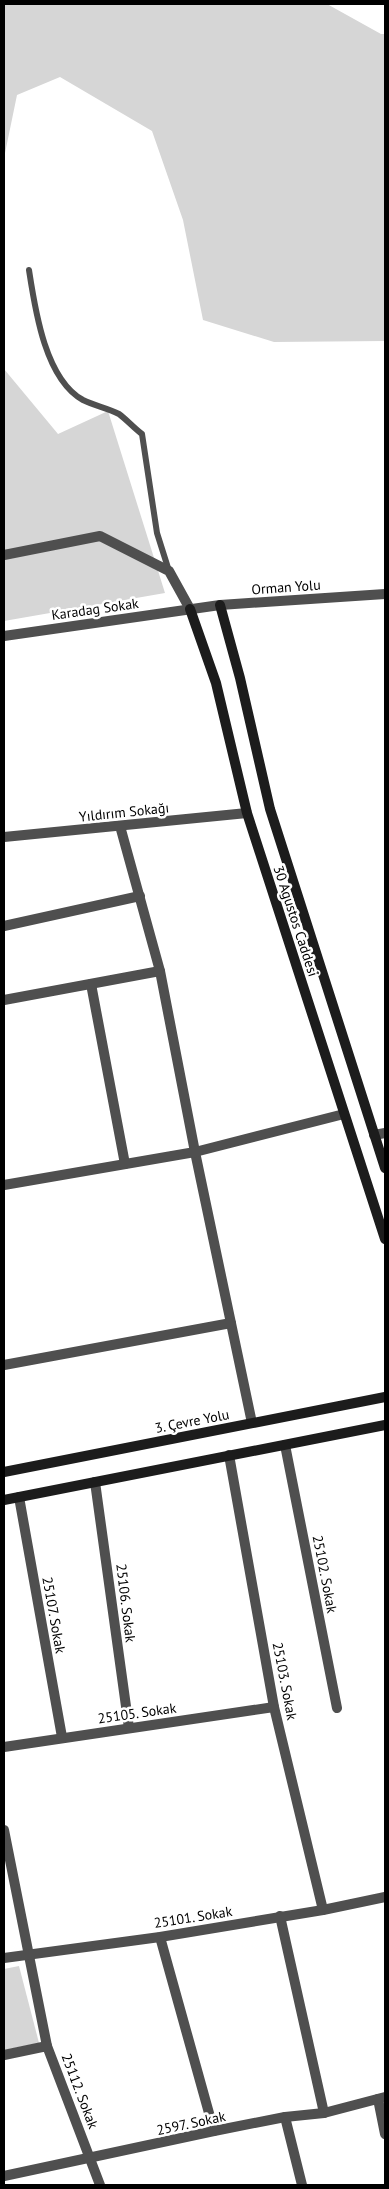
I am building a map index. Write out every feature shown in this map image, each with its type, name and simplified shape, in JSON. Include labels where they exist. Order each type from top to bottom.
[{"type":"main road","name":"30 Agustos Caddesi","points":[[220,605],[240,678],[270,809],[385,1168]]},
{"type":"main road","name":"30 Agustos Caddesi","points":[[190,609],[216,684],[247,813],[385,1239]]},
{"type":"main road","name":"3. Çevre Yolu","points":[[4,1472],[385,1397]]},
{"type":"main road","points":[[4,1500],[385,1425]]},
{"type":"street","points":[[4,556],[100,536],[169,571],[190,609]]},
{"type":"street","name":"Orman Yolu","points":[[190,609],[220,605],[385,594]]},
{"type":"street","name":"Karadag Sokak","points":[[4,636],[190,609]]},
{"type":"street","name":"Yıldırım Sokağı","points":[[4,837],[247,813]]},
{"type":"street","points":[[120,826],[160,971],[195,1152],[252,1423]]},
{"type":"street","points":[[4,926],[140,896]]},
{"type":"street","points":[[4,1000],[160,971]]},
{"type":"street","points":[[90,984],[126,1164]]},
{"type":"street","points":[[4,1185],[195,1152],[344,1114]]},
{"type":"street","points":[[374,1135],[385,1133]]},
{"type":"street","points":[[4,1365],[231,1323]]},
{"type":"street","name":"25102. Sokak","points":[[285,1444],[337,1708]]},
{"type":"street","name":"25103. Sokak","points":[[229,1456],[274,1706],[324,1910]]},
{"type":"street","name":"25106. Sokak","points":[[95,1482],[129,1728]]},
{"type":"street","name":"25107. Sokak","points":[[19,1497],[62,1737]]},
{"type":"street","name":"25105. Sokak","points":[[4,1747],[274,1706]]},
{"type":"street","points":[[4,1830],[47,2046]]},
{"type":"street","name":"25101. Sokak","points":[[4,1958],[160,1937],[324,1910],[385,1897]]},
{"type":"street","points":[[280,1916],[324,2113]]},
{"type":"street","points":[[160,1937],[214,2131]]},
{"type":"street","name":"25112. Sokak","points":[[4,2055],[47,2046],[100,2185]]},
{"type":"street","points":[[382,2098],[385,2134]]},
{"type":"street","name":"2597. Sokak","points":[[4,2176],[91,2159],[214,2131],[324,2113],[382,2098]]},
{"type":"street","points":[[285,2118],[302,2185]]},
{"type":"lane","points":[[29,270],[41,334],[51,361],[68,386],[82,400],[118,414],[142,434],[157,533],[169,571]]},
{"type":"shaded area","points":[[4,4],[327,4],[381,34],[385,34],[385,341],[274,342],[203,320],[183,220],[152,131],[60,77],[17,95],[4,158]]},
{"type":"shaded area","points":[[4,369],[58,434],[108,411],[165,593],[4,621]]},
{"type":"shaded area","points":[[19,1966],[39,2043],[4,2050],[4,1969]]}]
